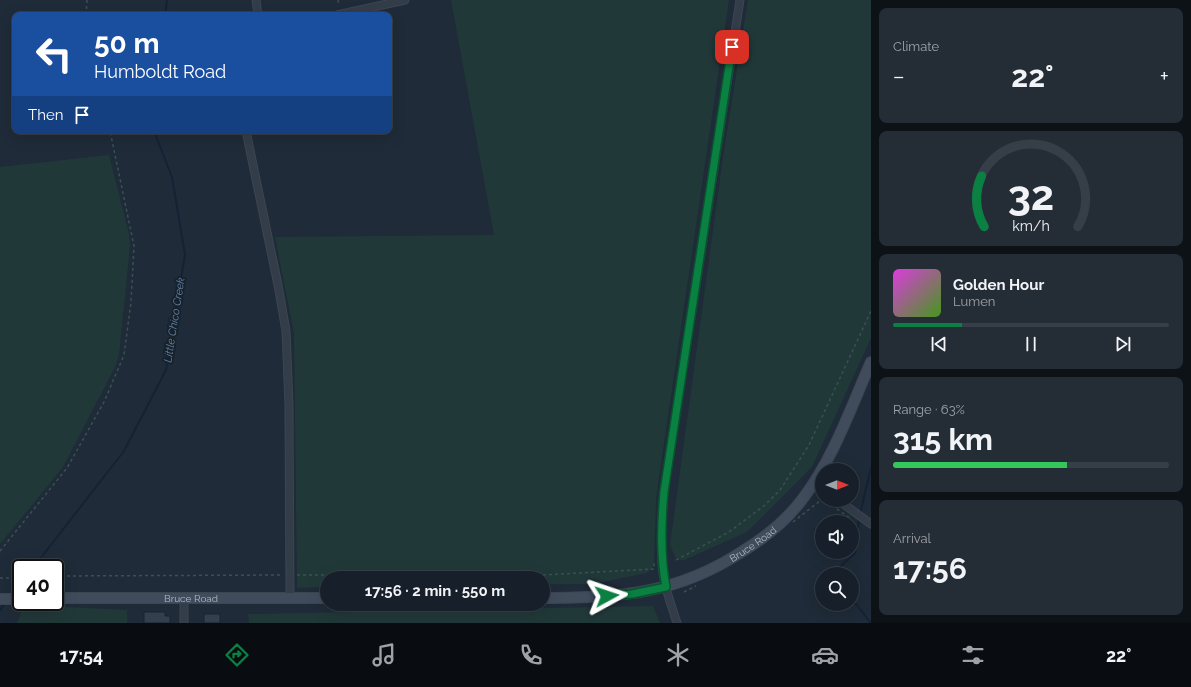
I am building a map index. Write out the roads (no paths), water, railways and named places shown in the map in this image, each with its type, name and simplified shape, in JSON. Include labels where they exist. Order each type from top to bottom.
[{"type":"street","points":[[256,0],[258,12]]},
{"type":"street","points":[[351,12],[405,0]]},
{"type":"street","points":[[677,623],[666,587],[662,564],[660,528],[664,492],[740,0]]},
{"type":"street","points":[[247,134],[286,331],[289,390],[290,598]]},
{"type":"street","name":"Bruce Road","points":[[827,463],[871,362]]},
{"type":"street","name":"Bruce Road","points":[[550,598],[595,597],[632,594],[666,587],[700,576],[726,563],[756,543],[780,523],[815,487]]},
{"type":"street","points":[[848,507],[871,524]]},
{"type":"street","name":"Bruce Road","points":[[64,598],[320,598]]},
{"type":"street","points":[[184,598],[184,623]]},
{"type":"waterway","name":"Little Chico Creek","points":[[165,12],[167,0]]},
{"type":"waterway","name":"Little Chico Creek","points":[[40,559],[124,451],[166,370],[185,255],[172,177],[155,134]]},
{"type":"waterway","points":[[860,514],[871,468]]},
{"type":"waterway","points":[[840,567],[849,559]]},
{"type":"waterway","name":"Little Chico Creek","points":[[0,610],[5,603]]},
{"type":"waterway","points":[[859,608],[871,623]]}]
